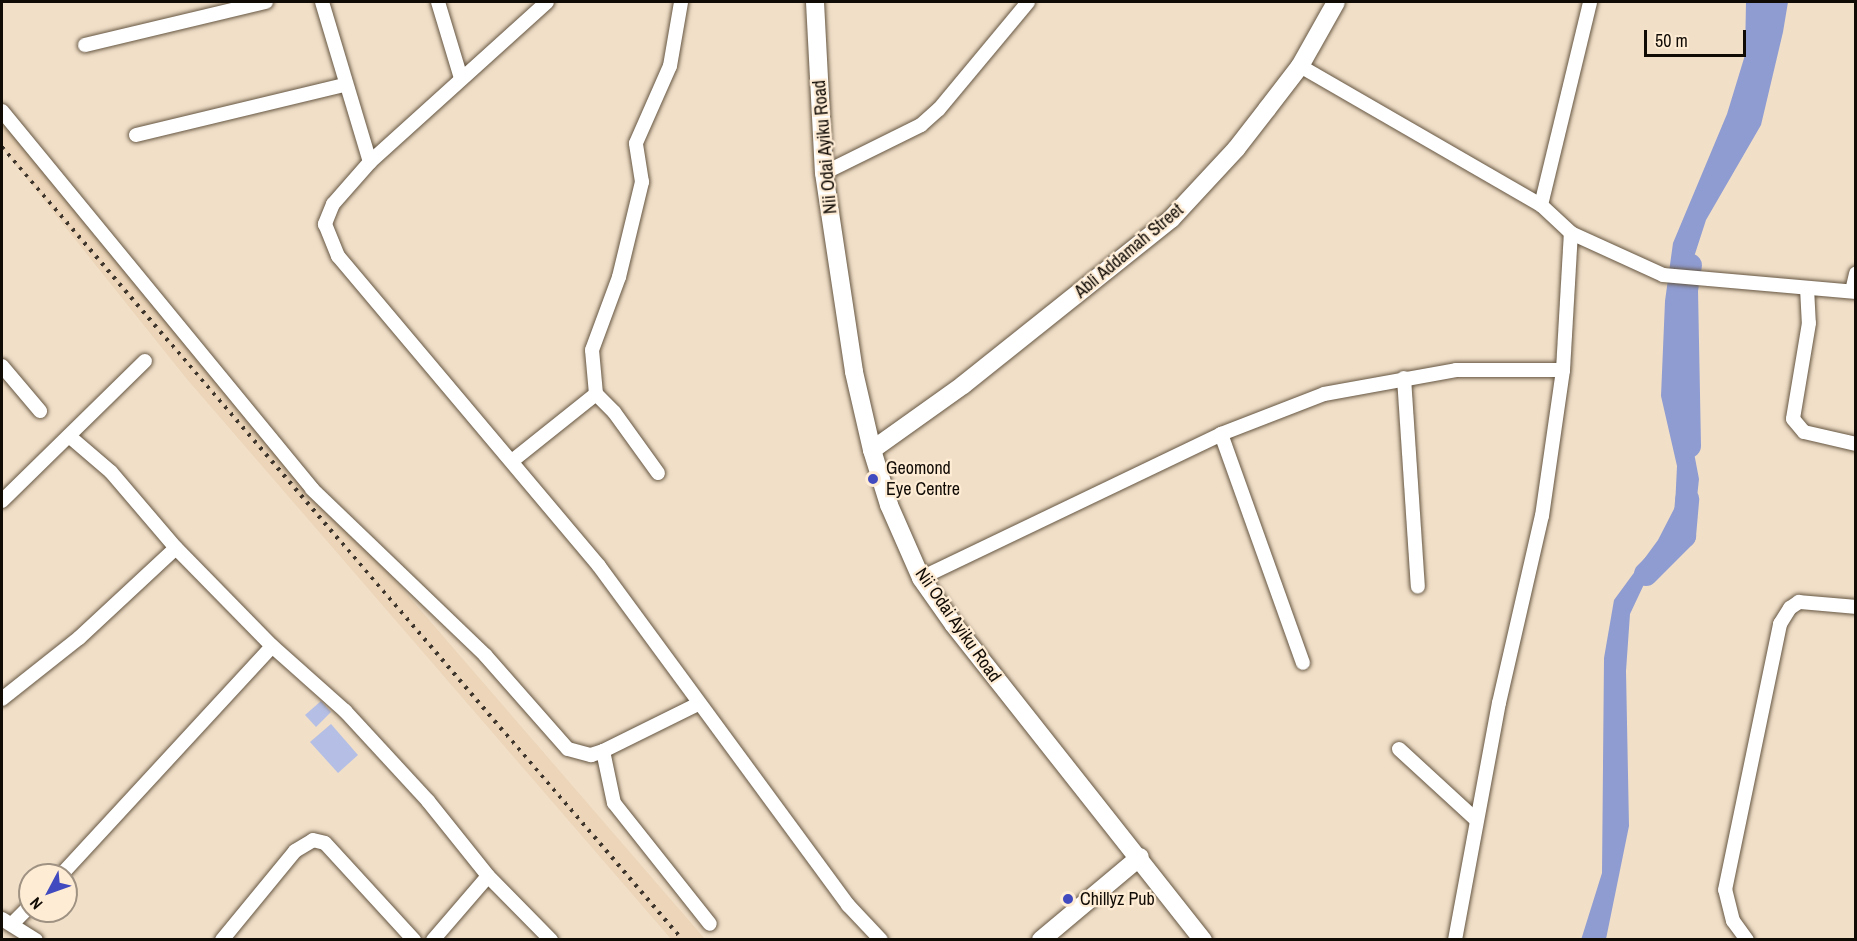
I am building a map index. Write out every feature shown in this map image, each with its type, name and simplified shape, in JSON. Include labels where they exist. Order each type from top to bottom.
[{"type":"street","points":[[85,45],[266,2]]},
{"type":"street","points":[[322,2],[345,85],[370,162]]},
{"type":"street","points":[[438,2],[461,78]]},
{"type":"street","points":[[547,2],[370,162],[333,204],[325,224],[338,255],[599,566],[698,704],[848,905],[881,939]]},
{"type":"street","points":[[658,473],[614,412],[596,394],[592,350],[619,277],[642,182],[636,143],[670,66],[681,2]]},
{"type":"street","name":"Nii Odai Ayiku Road","points":[[815,2],[824,173],[854,372],[872,450],[889,505],[921,578],[1017,707],[1056,749],[1203,939]]},
{"type":"street","points":[[824,173],[921,125],[939,109],[1028,2]]},
{"type":"street","name":"Abli Addamah Street","points":[[872,450],[963,385],[1171,219],[1236,149],[1300,66],[1336,2]]},
{"type":"street","points":[[1541,205],[1590,2]]},
{"type":"street","points":[[1300,66],[1541,205],[1571,232],[1663,275],[1854,292],[1856,273]]},
{"type":"street","points":[[136,135],[345,85]]},
{"type":"street","points":[[2,111],[312,489],[485,655],[568,749],[591,755],[603,751],[698,704]]},
{"type":"street","points":[[1455,939],[1476,819],[1542,516],[1563,370],[1571,232]]},
{"type":"street","points":[[1807,288],[1809,323],[1793,418],[1804,432],[1856,444]]},
{"type":"street","points":[[2,501],[145,361]]},
{"type":"street","points":[[2,366],[40,411]]},
{"type":"street","points":[[921,578],[1221,434],[1324,394],[1456,370],[1563,370]]},
{"type":"street","points":[[1404,378],[1418,587]]},
{"type":"street","points":[[512,461],[596,394]]},
{"type":"street","points":[[1221,434],[1303,663]]},
{"type":"street","points":[[69,436],[111,472],[177,548],[272,646],[345,711],[428,801],[488,876],[551,939]]},
{"type":"street","points":[[2,699],[79,638],[177,548]]},
{"type":"street","points":[[1750,939],[1733,921],[1725,890],[1780,624],[1790,608],[1799,602],[1856,607]]},
{"type":"street","points":[[72,863],[272,646]]},
{"type":"street","points":[[1400,749],[1476,819]]},
{"type":"street","points":[[603,751],[614,803],[710,924]]},
{"type":"street","points":[[222,939],[296,851],[313,840],[325,843],[414,939]]},
{"type":"street","points":[[1047,938],[1140,857]]},
{"type":"street","points":[[433,939],[488,876]]},
{"type":"street","points":[[7,921],[36,939]]},
{"type":"shaded area","points":[[1746,2],[1788,2],[1761,125],[1706,220],[1694,257],[1683,311],[1679,374],[1699,479],[1695,516],[1646,580],[1630,614],[1626,671],[1629,826],[1606,939],[1581,940],[1602,873],[1604,658],[1614,600],[1658,540],[1675,507],[1677,466],[1661,396],[1665,301],[1673,243],[1727,114],[1745,55]]},
{"type":"shaded area","points":[[2,107],[212,369],[705,939],[671,939],[186,378],[2,148]]},
{"type":"shaded area","points":[[321,701],[331,712],[316,727],[305,715]]},
{"type":"shaded area","points":[[331,724],[358,755],[338,773],[310,742]]},
{"type":"waterway","points":[[1689,446],[1686,290],[1690,265]]},
{"type":"waterway","points":[[1646,574],[1684,536],[1687,499]]},
{"type":"railway","points":[[2,147],[683,940]]},
{"type":"place","name":"Geomond Eye Centre","points":[[873,479]]},
{"type":"place","name":"Chillyz Pub","points":[[1068,899]]}]
